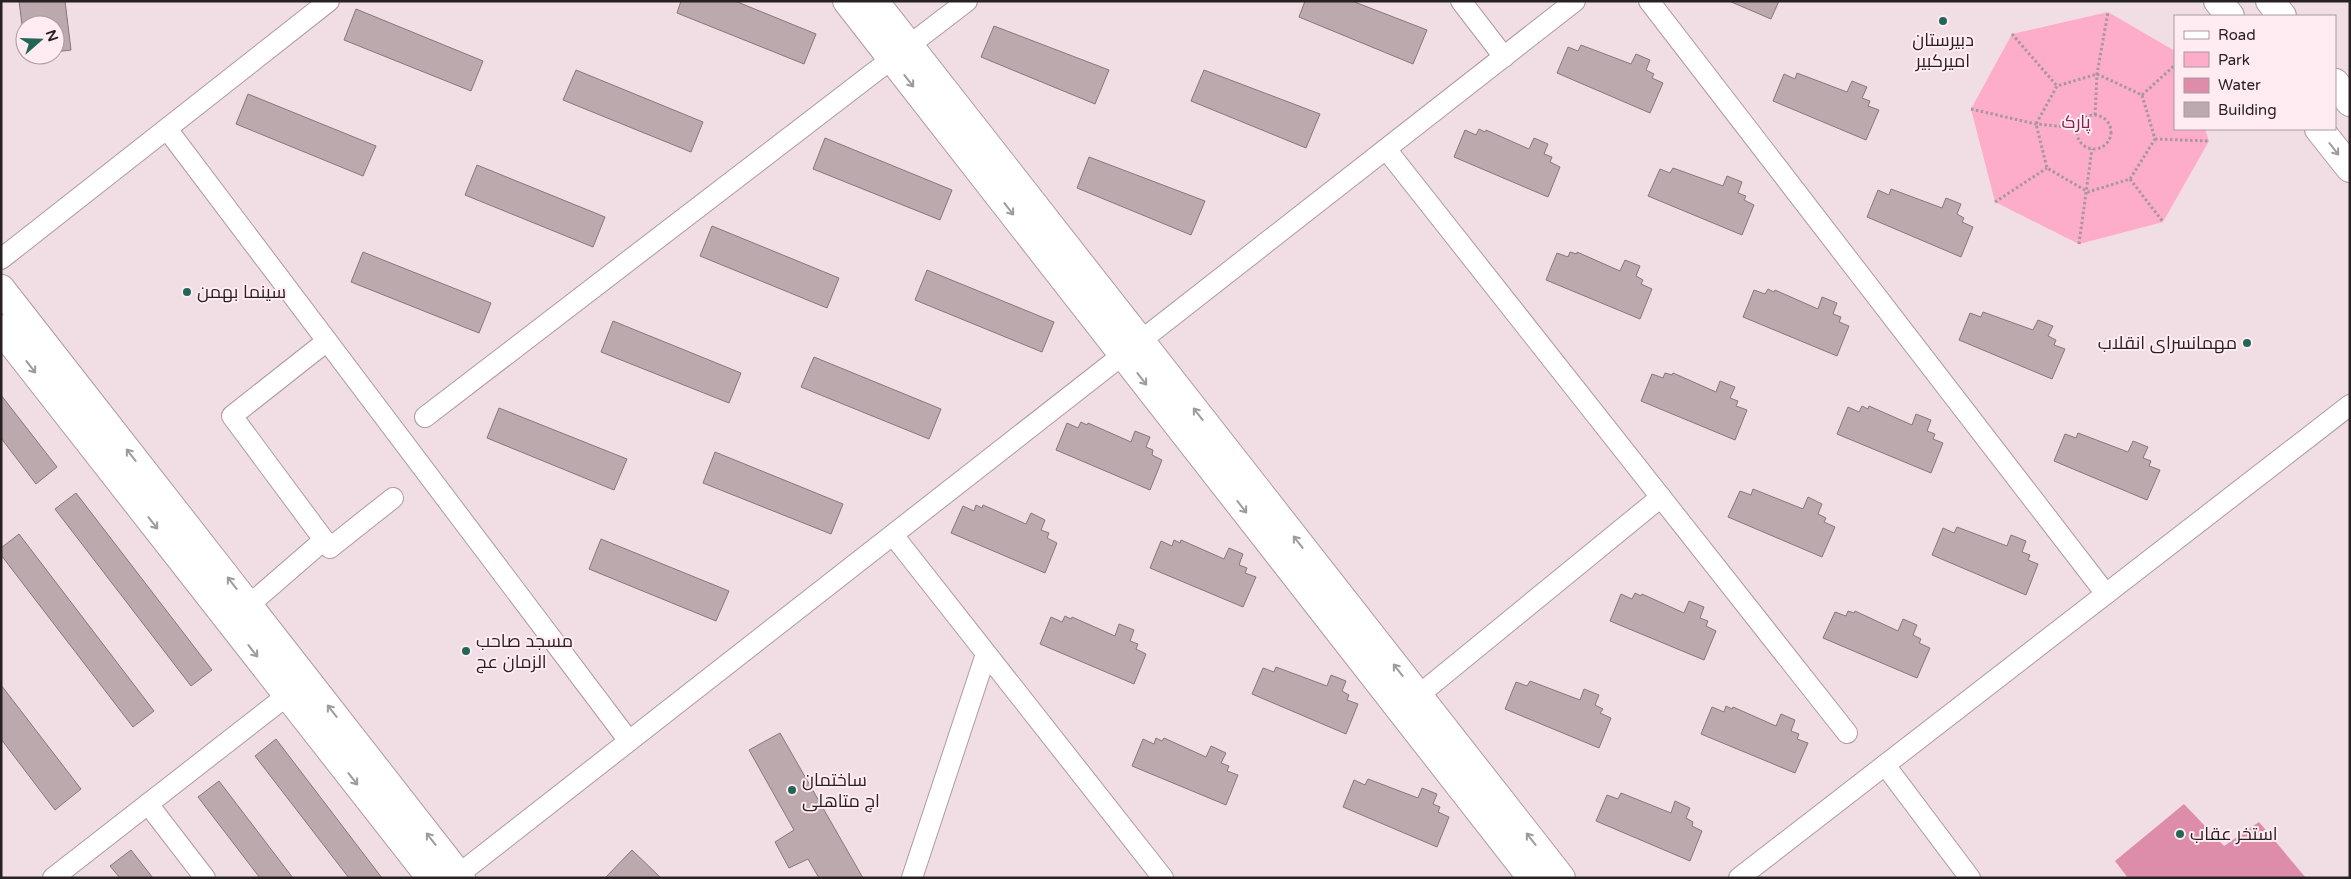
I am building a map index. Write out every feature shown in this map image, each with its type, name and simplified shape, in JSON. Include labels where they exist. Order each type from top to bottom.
[{"type":"street","points":[[1,259],[329,1]]},
{"type":"street","points":[[847,1],[901,53],[1409,702],[1561,878]]},
{"type":"street","points":[[874,1],[901,53]]},
{"type":"street","points":[[425,417],[967,1]]},
{"type":"street","points":[[1461,1],[1504,57]]},
{"type":"street","points":[[1,329],[458,877],[629,741],[1576,1]]},
{"type":"street","points":[[1649,1],[2106,594]]},
{"type":"street","points":[[2218,1],[2229,15]]},
{"type":"street","points":[[2270,1],[2281,15]]},
{"type":"street","points":[[167,129],[629,741]]},
{"type":"street","points":[[2320,130],[2350,168]]},
{"type":"street","points":[[1386,149],[1847,733]]},
{"type":"street","points":[[1,288],[249,605],[298,687],[431,878]]},
{"type":"street","points":[[327,341],[232,416],[330,548],[393,498]]},
{"type":"street","points":[[1739,878],[2350,406]]},
{"type":"street","points":[[1409,702],[1661,497]]},
{"type":"street","points":[[893,535],[1163,878]]},
{"type":"street","points":[[249,605],[324,540]]},
{"type":"street","points":[[912,878],[986,654]]},
{"type":"street","points":[[53,878],[298,687]]},
{"type":"street","points":[[1409,702],[1532,878]]},
{"type":"street","points":[[1885,765],[1970,878]]},
{"type":"street","points":[[148,804],[205,878]]},
{"type":"path","points":[[2094,115],[2097,74],[2108,12]]},
{"type":"path","points":[[2012,34],[2057,86]]},
{"type":"path","points":[[2142,95],[2174,66]]},
{"type":"path","points":[[2097,74],[2142,95],[2155,139],[2130,179],[2088,192],[2047,168],[2036,124],[2057,86],[2097,74]]},
{"type":"path","points":[[1971,109],[2036,124],[2077,128]]},
{"type":"path","points":[[2094,115],[2105,119],[2109,123],[2110,139],[2102,147],[2092,149],[2082,144],[2079,140],[2077,128],[2084,118],[2094,115]]},
{"type":"path","points":[[2155,139],[2209,141]]},
{"type":"path","points":[[2079,244],[2088,192],[2092,149]]},
{"type":"path","points":[[1995,202],[2047,168]]},
{"type":"path","points":[[2130,179],[2163,222]]},
{"type":"green space","name":"پارک","points":[[2108,12],[2174,50],[2174,130],[2205,130],[2209,141],[2163,222],[2079,244],[1995,202],[1971,109],[2012,34]]},
{"type":"water","name":"استخر عقاب","points":[[2184,804],[2224,846],[2259,822],[2306,878],[2128,878],[2115,861]]},
{"type":"building","points":[[19,1],[65,1],[71,50],[65,51],[65,15],[21,15]]},
{"type":"building","points":[[681,1],[735,1],[816,34],[804,64],[677,13]]},
{"type":"building","points":[[1305,1],[1352,1],[1427,30],[1413,64],[1299,17]]},
{"type":"building","points":[[1729,1],[1779,1],[1771,19]]},
{"type":"building","points":[[356,9],[483,61],[471,91],[344,40]]},
{"type":"building","points":[[994,26],[1109,70],[1095,104],[981,57]]},
{"type":"building","points":[[1581,45],[1631,64],[1636,54],[1650,60],[1646,70],[1654,74],[1652,78],[1663,83],[1650,113],[1557,73],[1568,47],[1578,51]]},
{"type":"building","points":[[576,70],[703,122],[691,152],[563,100]]},
{"type":"building","points":[[1204,70],[1320,114],[1306,148],[1191,101]]},
{"type":"building","points":[[1797,73],[1847,92],[1852,81],[1867,87],[1862,98],[1870,101],[1868,106],[1879,110],[1866,140],[1773,101],[1784,74],[1795,79]]},
{"type":"building","points":[[248,94],[376,146],[363,176],[236,124]]},
{"type":"building","points":[[1479,129],[1485,132],[1486,130],[1529,149],[1534,138],[1548,144],[1544,154],[1552,157],[1550,162],[1560,167],[1548,197],[1454,157],[1465,130],[1476,135]]},
{"type":"building","points":[[825,138],[952,190],[940,220],[813,169]]},
{"type":"building","points":[[1089,157],[1205,201],[1191,235],[1077,188]]},
{"type":"building","points":[[477,165],[605,217],[593,247],[465,195]]},
{"type":"building","points":[[1673,168],[1723,186],[1727,176],[1742,182],[1738,193],[1746,196],[1744,200],[1754,205],[1742,235],[1648,196],[1660,169],[1670,173]]},
{"type":"building","points":[[1891,189],[1942,208],[1946,198],[1961,204],[1957,214],[1964,218],[1962,222],[1973,227],[1961,257],[1867,217],[1878,190],[1889,195]]},
{"type":"building","points":[[712,226],[839,278],[827,308],[700,256]]},
{"type":"building","points":[[363,252],[491,303],[479,333],[351,282]]},
{"type":"building","points":[[1570,252],[1577,254],[1577,252],[1620,271],[1625,260],[1640,266],[1636,276],[1643,280],[1641,284],[1652,289],[1640,319],[1546,280],[1557,253],[1568,257]]},
{"type":"building","points":[[927,270],[1054,322],[1042,352],[915,300]]},
{"type":"building","points":[[1768,289],[1774,292],[1775,290],[1818,309],[1822,297],[1837,303],[1833,314],[1841,317],[1839,322],[1849,326],[1837,356],[1743,317],[1754,290],[1765,294]]},
{"type":"building","points":[[1983,312],[2033,330],[2038,320],[2053,326],[2048,336],[2056,340],[2054,345],[2065,349],[2052,379],[1959,340],[1970,313],[1981,317]]},
{"type":"building","points":[[613,321],[741,373],[729,403],[601,352]]},
{"type":"building","points":[[814,357],[941,409],[929,439],[801,387]]},
{"type":"building","points":[[1665,373],[1672,375],[1673,373],[1716,392],[1720,381],[1735,387],[1730,398],[1738,401],[1736,406],[1747,410],[1735,440],[1641,401],[1652,374],[1663,378]]},
{"type":"building","points":[[1,395],[57,467],[36,484],[1,438]]},
{"type":"building","points":[[1862,406],[1868,409],[1869,406],[1912,425],[1916,414],[1931,420],[1927,431],[1935,434],[1933,439],[1943,443],[1931,473],[1837,434],[1848,407],[1859,412]]},
{"type":"building","points":[[499,408],[627,459],[614,490],[487,438]]},
{"type":"building","points":[[1081,422],[1087,425],[1088,423],[1131,442],[1135,431],[1150,437],[1146,447],[1153,450],[1152,455],[1162,460],[1150,490],[1056,450],[1067,423],[1078,428]]},
{"type":"building","points":[[2078,433],[2128,452],[2133,441],[2148,447],[2143,458],[2151,461],[2149,466],[2160,470],[2147,500],[2054,461],[2065,434],[2076,438]]},
{"type":"building","points":[[715,452],[843,504],[831,534],[703,483]]},
{"type":"building","points":[[1753,489],[1803,509],[1808,497],[1822,504],[1818,514],[1826,518],[1824,522],[1835,527],[1822,557],[1728,517],[1740,491],[1751,495]]},
{"type":"building","points":[[76,493],[212,670],[191,686],[55,509]]},
{"type":"building","points":[[976,505],[982,508],[983,505],[1026,524],[1031,513],[1045,520],[1041,530],[1049,533],[1047,538],[1057,543],[1045,573],[951,533],[963,506],[974,511]]},
{"type":"building","points":[[1957,527],[2007,546],[2011,535],[2026,541],[2022,552],[2030,555],[2028,560],[2038,564],[2026,595],[1932,555],[1943,528],[1954,533]]},
{"type":"building","points":[[19,534],[154,711],[133,727],[1,555],[1,548]]},
{"type":"building","points":[[601,539],[729,591],[716,621],[589,569]]},
{"type":"building","points":[[1174,540],[1180,543],[1181,540],[1224,559],[1229,548],[1243,554],[1239,565],[1247,568],[1245,573],[1256,577],[1243,607],[1150,568],[1161,541],[1172,546]]},
{"type":"building","points":[[1635,593],[1641,596],[1642,594],[1684,613],[1689,601],[1704,607],[1700,618],[1708,621],[1706,626],[1716,631],[1704,660],[1610,621],[1621,594],[1632,599]]},
{"type":"building","points":[[1848,611],[1854,613],[1855,611],[1898,631],[1903,619],[1917,625],[1913,635],[1921,639],[1919,643],[1930,648],[1917,678],[1823,638],[1835,612],[1846,616]]},
{"type":"building","points":[[1065,616],[1071,619],[1072,617],[1115,636],[1119,624],[1134,630],[1130,641],[1138,644],[1136,649],[1146,654],[1134,684],[1040,644],[1051,617],[1062,622]]},
{"type":"building","points":[[1276,667],[1327,686],[1331,675],[1346,681],[1342,691],[1349,695],[1347,700],[1358,704],[1346,734],[1252,694],[1263,668],[1274,672]]},
{"type":"building","points":[[1530,681],[1580,700],[1584,689],[1599,695],[1595,705],[1603,709],[1600,713],[1611,718],[1599,748],[1505,709],[1516,682],[1527,686]]},
{"type":"building","points":[[1,685],[81,789],[55,810],[1,739]]},
{"type":"building","points":[[1726,706],[1732,709],[1733,707],[1776,726],[1781,714],[1795,720],[1791,731],[1799,734],[1797,739],[1808,743],[1795,773],[1701,734],[1712,707],[1724,712]]},
{"type":"building","name":"ساختمان اچ متاهلی","points":[[780,733],[863,878],[819,878],[808,859],[789,868],[775,842],[794,830],[749,750]]},
{"type":"building","points":[[1156,738],[1162,741],[1164,738],[1206,757],[1211,746],[1226,753],[1221,763],[1229,766],[1227,771],[1238,775],[1226,805],[1132,766],[1143,739],[1154,744]]},
{"type":"building","points":[[276,739],[382,878],[349,878],[255,756]]},
{"type":"building","points":[[1368,779],[1418,798],[1422,788],[1437,794],[1433,804],[1440,807],[1438,812],[1449,817],[1437,847],[1343,807],[1354,780],[1365,785]]},
{"type":"building","points":[[219,781],[293,878],[260,878],[198,797]]},
{"type":"building","points":[[1621,793],[1671,813],[1675,801],[1690,808],[1686,818],[1693,822],[1692,826],[1702,831],[1690,861],[1596,821],[1607,795],[1618,799]]},
{"type":"building","points":[[131,850],[153,878],[120,878],[110,866]]},
{"type":"building","points":[[632,850],[661,878],[605,878]]},
{"type":"place","name":"دبیرستان امیرکبیر","points":[[1943,21]]},
{"type":"place","name":"سینما بهمن","points":[[187,292]]},
{"type":"place","name":"مهمانسرای انقلاب","points":[[2247,343]]},
{"type":"place","name":"مسجد صاحب الزمان عج","points":[[466,651]]},
{"type":"place","name":"ساختمان اچ متاهلی","points":[[792,790]]},
{"type":"place","name":"استخر عقاب","points":[[2180,834]]}]
